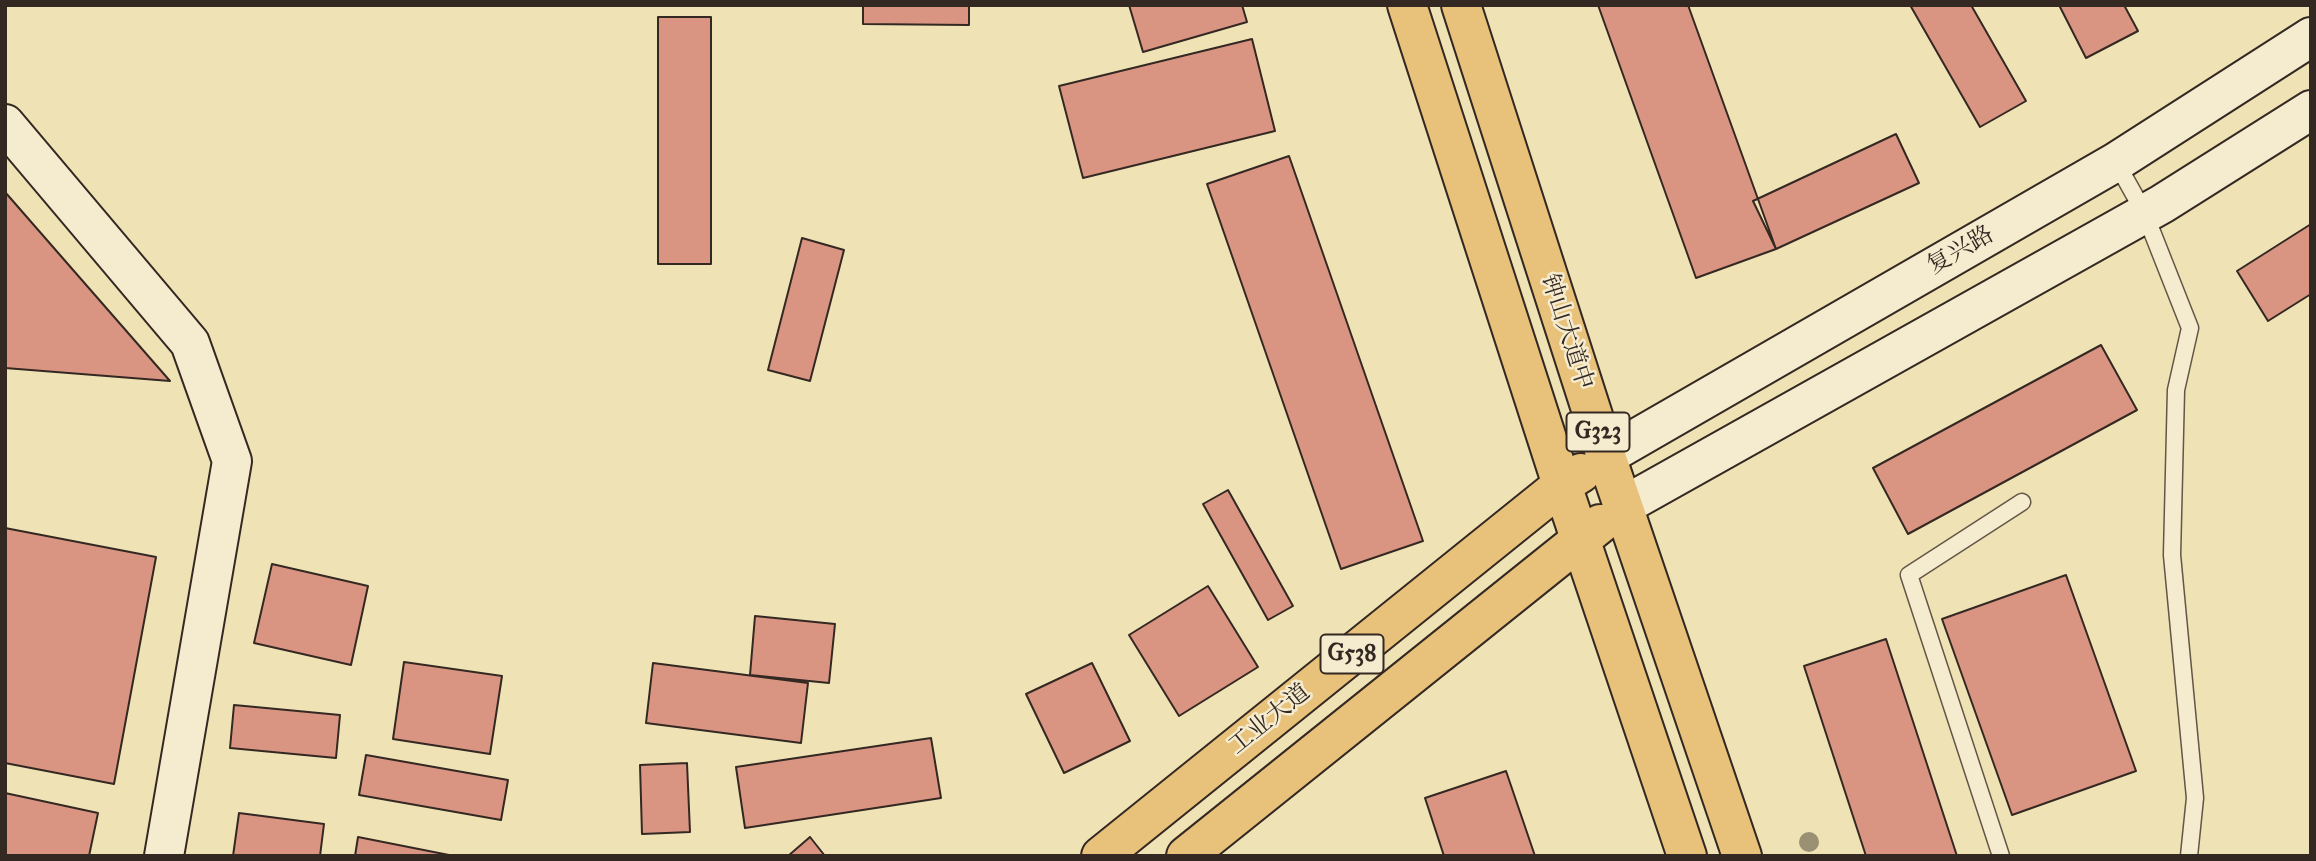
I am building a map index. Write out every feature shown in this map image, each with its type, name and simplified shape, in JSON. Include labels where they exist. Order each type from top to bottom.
[{"type":"highway","name":"钟山大道中","points":[[1407,5],[1562,485],[1687,856]]},
{"type":"highway","name":"钟山大道中","points":[[1461,5],[1606,456],[1742,856]]},
{"type":"highway","name":"工业大道","points":[[1101,856],[1562,485],[1606,456]]},
{"type":"highway","name":"G538","points":[[1186,856],[1623,506]]},
{"type":"main road","name":"复兴路","points":[[1606,456],[2116,162],[2311,37]]},
{"type":"main road","points":[[1623,506],[2144,214],[2311,110]]},
{"type":"main road","points":[[5,124],[190,343],[232,461],[164,856]]},
{"type":"lane","points":[[2116,162],[2144,214],[2190,328],[2176,390],[2172,555],[2195,799],[2189,856]]},
{"type":"lane","points":[[2001,856],[1909,575],[2022,502]]},
{"type":"building","points":[[863,5],[969,5],[969,25],[863,24]]},
{"type":"building","points":[[1129,5],[1242,5],[1247,22],[1143,52]]},
{"type":"building","points":[[1598,5],[1688,5],[1776,249],[1696,278]]},
{"type":"building","points":[[1910,5],[1971,5],[2026,101],[1980,127]]},
{"type":"building","points":[[2059,5],[2124,5],[2138,31],[2086,58]]},
{"type":"building","points":[[658,17],[711,17],[711,264],[658,264]]},
{"type":"building","points":[[1252,39],[1275,131],[1083,178],[1059,86]]},
{"type":"building","points":[[1896,134],[1919,183],[1776,249],[1753,201]]},
{"type":"building","points":[[1289,156],[1423,541],[1341,569],[1207,184]]},
{"type":"building","points":[[5,192],[170,381],[5,368]]},
{"type":"building","points":[[2311,224],[2311,294],[2268,321],[2237,271]]},
{"type":"building","points":[[802,238],[844,250],[810,381],[768,370]]},
{"type":"building","points":[[2101,345],[2137,410],[1908,534],[1873,468]]},
{"type":"building","points":[[1228,490],[1293,606],[1268,620],[1203,504]]},
{"type":"building","points":[[5,528],[156,557],[114,784],[5,763]]},
{"type":"building","points":[[272,564],[368,586],[351,665],[254,643]]},
{"type":"building","points":[[2066,575],[2136,771],[2012,815],[1942,619]]},
{"type":"building","points":[[1208,586],[1258,667],[1179,716],[1129,635]]},
{"type":"building","points":[[755,616],[835,624],[829,683],[750,675]]},
{"type":"building","points":[[1886,639],[1957,856],[1866,856],[1804,666]]},
{"type":"building","points":[[404,662],[502,676],[490,754],[393,739]]},
{"type":"building","points":[[653,663],[808,683],[801,743],[646,723]]},
{"type":"building","points":[[1092,663],[1130,741],[1064,773],[1026,694]]},
{"type":"building","points":[[234,705],[340,715],[336,758],[230,748]]},
{"type":"building","points":[[931,738],[941,798],[745,828],[736,767]]},
{"type":"building","points":[[366,755],[508,780],[501,820],[359,795]]},
{"type":"building","points":[[687,763],[690,832],[642,834],[640,765]]},
{"type":"building","points":[[1506,771],[1535,856],[1444,856],[1425,798]]},
{"type":"building","points":[[5,793],[98,813],[89,856],[5,856]]},
{"type":"building","points":[[239,813],[324,824],[320,856],[233,856]]},
{"type":"building","points":[[358,837],[454,856],[355,856]]},
{"type":"building","points":[[810,837],[825,856],[788,856]]}]
